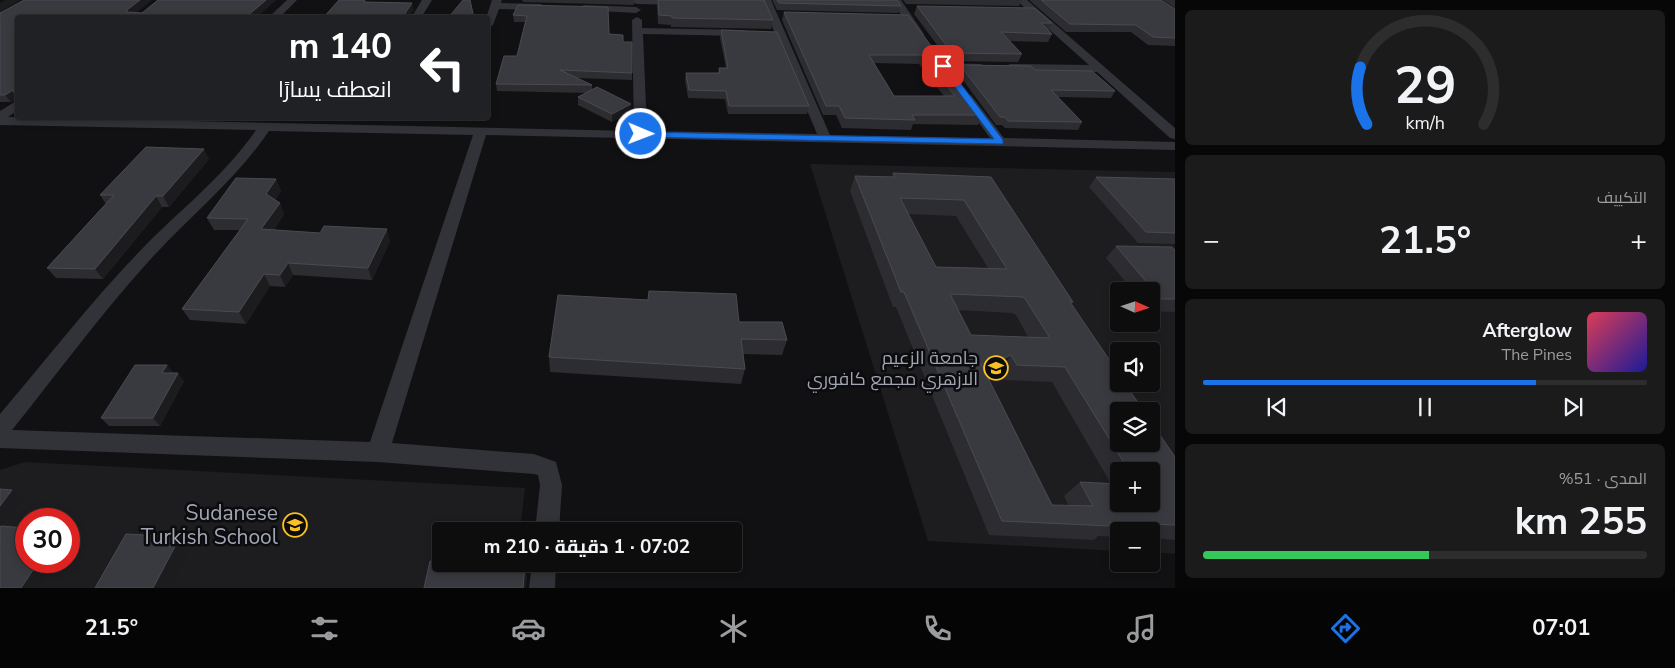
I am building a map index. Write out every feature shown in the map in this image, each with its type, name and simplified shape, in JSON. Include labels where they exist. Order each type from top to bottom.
[{"type":"street","points":[[276,15],[292,0]]},
{"type":"street","points":[[418,15],[427,0]]},
{"type":"street","points":[[1021,0],[1175,135]]},
{"type":"street","points":[[570,8],[693,2]]},
{"type":"street","points":[[490,20],[496,3],[552,7]]},
{"type":"street","points":[[636,4],[641,134]]},
{"type":"street","points":[[770,8],[776,34],[825,138]]},
{"type":"street","points":[[903,11],[925,42]]},
{"type":"street","points":[[1014,11],[1033,11]]},
{"type":"street","points":[[638,31],[752,33]]},
{"type":"street","points":[[1000,142],[940,62],[997,67],[1099,69]]},
{"type":"street","points":[[0,117],[15,106]]},
{"type":"street","points":[[0,121],[164,121],[266,126],[349,123],[459,124],[481,131],[1175,146]]},
{"type":"street","points":[[0,429],[83,328],[162,237],[236,168],[266,126]]},
{"type":"street","points":[[378,452],[481,131]]},
{"type":"street","points":[[0,439],[378,452],[534,464],[548,469],[551,485],[548,522]]},
{"type":"street","points":[[542,588],[543,572]]},
{"type":"shaded area","name":"جامعة الزعيم الازهري مجمع كافوري","points":[[810,164],[1175,172],[1175,554],[1160,553],[1160,522],[1110,522],[1110,551],[928,541]]},
{"type":"shaded area","name":"Sudanese Turkish School","points":[[25,462],[525,488],[521,522],[432,522],[432,572],[515,572],[513,588],[0,588],[0,470]]},
{"type":"building","points":[[24,0],[140,0],[127,12],[142,13],[158,0],[266,0],[248,15],[15,15],[15,95],[13,90],[5,95],[0,95],[0,13]]},
{"type":"building","points":[[339,0],[412,3],[404,15],[326,15]]},
{"type":"building","points":[[463,0],[470,0],[473,15],[450,15]]},
{"type":"building","points":[[658,0],[764,0],[773,20],[672,18],[672,16],[659,15]]},
{"type":"building","points":[[777,0],[897,0],[901,6],[779,3]]},
{"type":"building","points":[[1041,0],[1161,0],[1175,9],[1175,38],[1153,37],[1136,25],[1070,24]]},
{"type":"building","points":[[518,5],[608,7],[609,34],[623,35],[623,42],[632,42],[632,73],[560,70],[592,85],[496,84],[504,56],[517,56],[527,16],[513,15]]},
{"type":"building","points":[[917,6],[1034,8],[1052,23],[1041,23],[1052,34],[1001,32],[1022,54],[952,53]]},
{"type":"building","points":[[784,12],[908,15],[983,115],[912,115],[915,120],[845,118],[839,106],[826,106]],"holes":[[[869,55],[922,55],[955,96],[894,96]]]},
{"type":"building","points":[[721,30],[777,32],[809,106],[729,106],[726,91],[689,90],[686,73],[720,73],[719,68],[728,68]]},
{"type":"building","points":[[960,65],[1031,66],[1035,70],[1092,71],[1115,91],[1051,90],[1082,122],[1008,121],[1005,117],[1000,117]]},
{"type":"building","points":[[597,87],[631,104],[612,114],[578,97]]},
{"type":"building","points":[[146,147],[204,149],[163,196],[156,196],[95,269],[47,268],[114,195],[100,195]]},
{"type":"building","points":[[893,173],[991,177],[1073,302],[1070,302],[1110,361],[1110,392],[1131,392],[1138,402],[1110,402],[1110,440],[1065,367],[1017,365],[1011,355],[994,364],[981,364],[1052,505],[1093,506],[1080,482],[1110,484],[1110,512],[1160,512],[1160,462],[1123,462],[1117,452],[1160,452],[1160,435],[1175,457],[1175,525],[1160,524],[1160,522],[1109,522],[1110,526],[1002,521],[904,292],[901,292],[855,176],[895,177]],"holes":[[[900,198],[964,200],[1007,269],[936,267]],[[950,294],[1023,297],[1050,338],[971,335]]]},
{"type":"building","points":[[1096,177],[1175,179],[1175,233],[1146,232]]},
{"type":"building","points":[[236,178],[276,179],[266,194],[280,203],[261,229],[320,233],[324,226],[387,229],[368,268],[288,263],[280,275],[264,274],[239,312],[182,309],[248,219],[207,218]]},
{"type":"building","points":[[1116,246],[1172,247],[1175,250],[1175,299],[1161,299],[1160,282],[1147,282]]},
{"type":"building","points":[[649,291],[736,294],[739,322],[782,322],[787,340],[741,339],[745,369],[549,357],[558,295],[648,300]]},
{"type":"building","points":[[135,365],[167,365],[162,373],[178,373],[153,418],[101,418]]},
{"type":"building","points":[[0,489],[12,490],[0,506]]},
{"type":"building","points":[[0,527],[15,527],[15,573],[31,573],[21,588],[0,588]]},
{"type":"building","points":[[126,534],[180,537],[153,588],[95,588]]},
{"type":"building","points":[[430,561],[432,561],[432,572],[524,572],[523,588],[424,588]]},
{"type":"place","name":"جامعة الزعيم الازهري مجمع كافوري","points":[[996,368]]},
{"type":"place","name":"Sudanese Turkish School","points":[[295,525]]},
{"type":"route","points":[[641,134],[1000,142],[943,66]]}]
